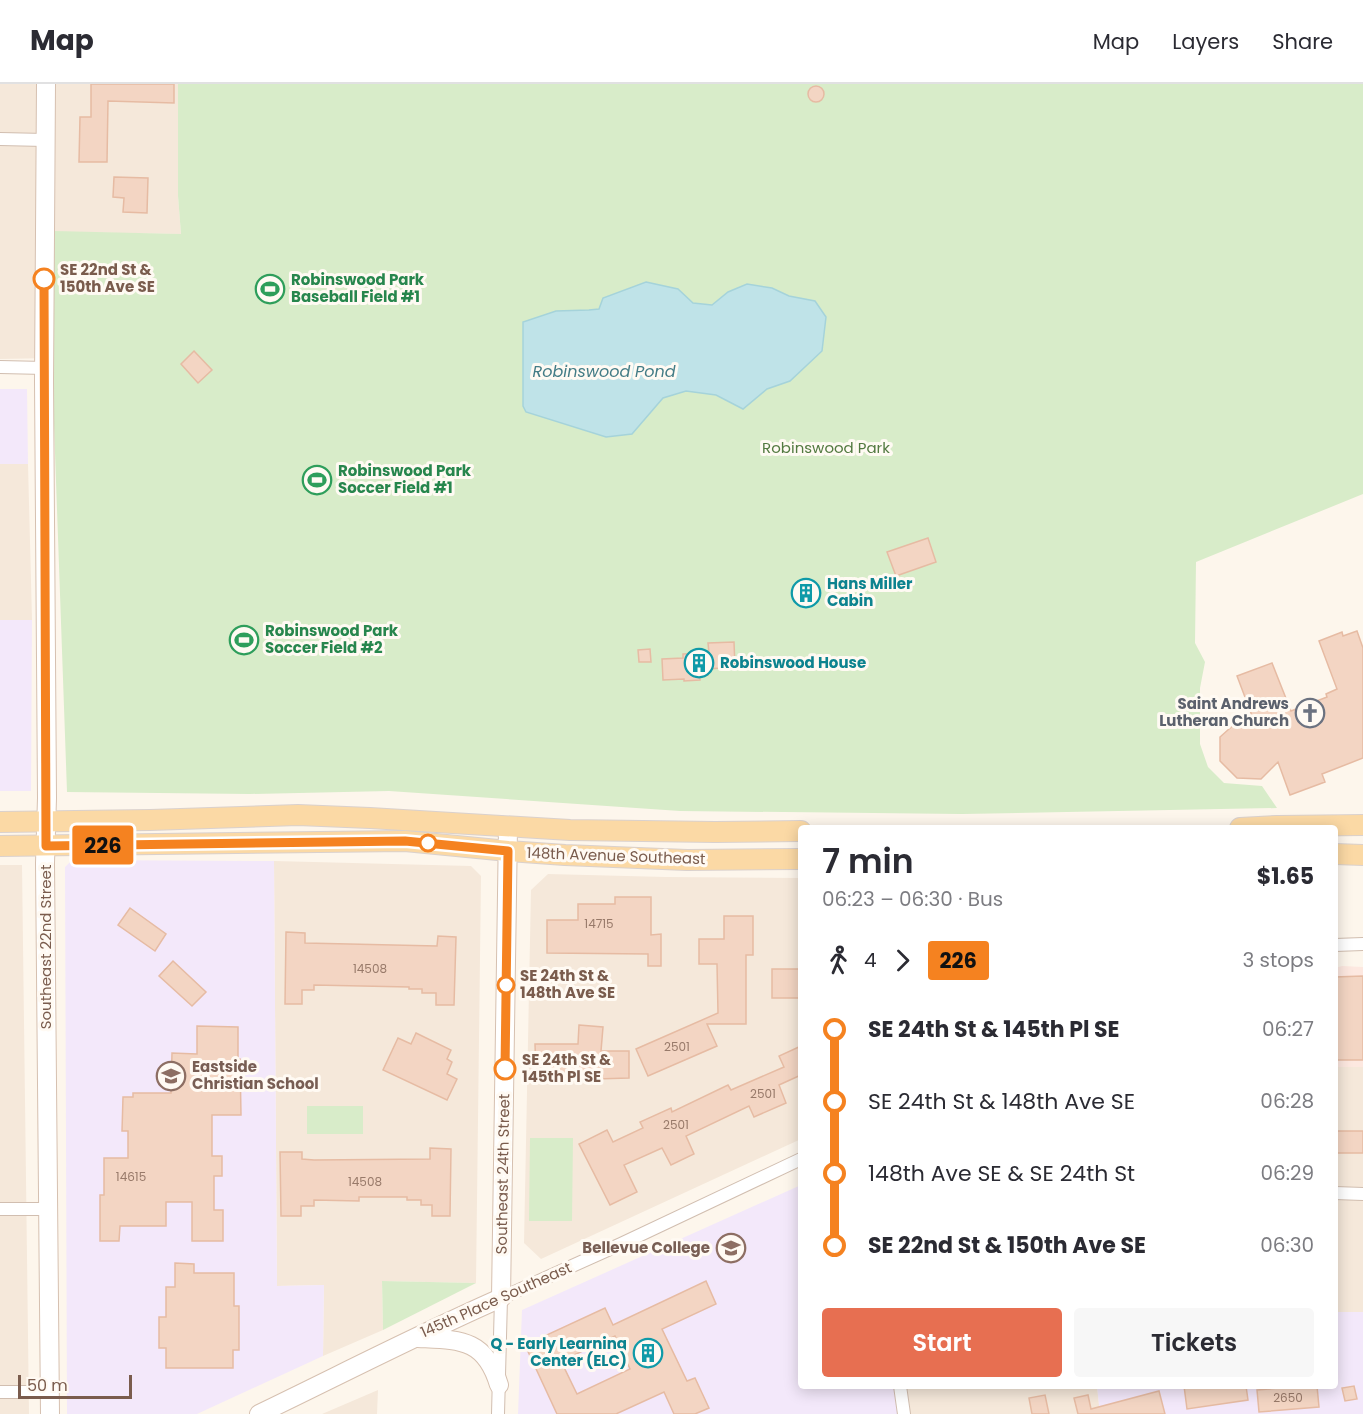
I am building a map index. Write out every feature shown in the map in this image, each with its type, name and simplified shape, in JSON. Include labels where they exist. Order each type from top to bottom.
[{"type":"main road","name":"148th Avenue Southeast","points":[[0,822],[298,815],[570,830],[798,831]]},
{"type":"main road","points":[[1338,825],[1363,825]]},
{"type":"main road","name":"148th Avenue Southeast","points":[[0,846],[405,841],[565,855],[687,860],[798,859]]},
{"type":"main road","points":[[1338,855],[1363,855]]},
{"type":"street","name":"Southeast 22nd Street","points":[[46,84],[45,863],[50,1414]]},
{"type":"street","points":[[0,139],[45,140]]},
{"type":"street","points":[[0,367],[45,368]]},
{"type":"street","name":"Southeast 24th Street","points":[[498,1414],[508,827]]},
{"type":"street","points":[[1338,945],[1363,944]]},
{"type":"street","name":"145th Place Southeast","points":[[259,1414],[413,1338],[798,1160]]},
{"type":"street","points":[[1338,1193],[1363,1194]]},
{"type":"street","points":[[0,1209],[48,1209]]},
{"type":"street","points":[[413,1338],[459,1340],[474,1347],[494,1368],[499,1384]]},
{"type":"street","points":[[900,1389],[904,1414]]},
{"type":"street","points":[[0,1392],[50,1392]]},
{"type":"shaded area","points":[[0,84],[178,84],[178,196],[181,234],[54,232],[53,358],[0,359]]},
{"type":"shaded area","points":[[0,389],[27,389],[28,464],[0,464]]},
{"type":"shaded area","points":[[0,464],[28,464],[32,620],[0,620]]},
{"type":"shaded area","points":[[0,620],[32,620],[31,791],[0,791]]},
{"type":"shaded area","name":"Eastside Christian School","points":[[72,860],[274,861],[277,1286],[324,1285],[323,1356],[197,1414],[67,1414],[65,867]]},
{"type":"shaded area","points":[[274,861],[471,866],[481,876],[476,1283],[382,1281],[383,1330],[323,1356],[324,1285],[277,1286]]},
{"type":"shaded area","points":[[0,865],[22,865],[29,1414],[0,1414]]},
{"type":"shaded area","points":[[548,874],[798,878],[798,1140],[541,1259],[524,1243],[531,890]]},
{"type":"shaded area","points":[[1338,967],[1363,967],[1363,1067],[1338,1067]]},
{"type":"shaded area","points":[[1338,1067],[1363,1067],[1363,1312],[1338,1312]]},
{"type":"shaded area","name":"Bellevue College","points":[[798,1186],[798,1389],[900,1389],[904,1414],[518,1414],[522,1310]]},
{"type":"shaded area","points":[[1338,1312],[1363,1312],[1363,1414],[1100,1414],[1097,1389],[1338,1389]]},
{"type":"shaded area","points":[[900,1389],[1097,1389],[1100,1414],[904,1414]]},
{"type":"shaded area","points":[[378,1390],[377,1414],[322,1414]]},
{"type":"green space","name":"Robinswood Park","points":[[178,84],[1363,84],[1363,494],[1196,562],[1195,643],[1205,662],[1200,688],[1200,744],[1208,767],[1224,783],[1262,786],[1277,808],[962,814],[680,811],[389,791],[250,794],[67,792],[53,396],[54,231],[181,234],[178,196]]},
{"type":"green space","points":[[307,1106],[363,1106],[363,1134],[307,1134]]},
{"type":"green space","points":[[530,1138],[573,1138],[572,1221],[529,1221]]},
{"type":"green space","points":[[382,1281],[476,1283],[383,1330]]},
{"type":"water","name":"Robinswood Pond","points":[[646,282],[678,289],[693,303],[712,305],[728,292],[747,284],[772,288],[789,296],[815,301],[826,317],[822,351],[790,381],[767,389],[743,409],[716,395],[686,391],[663,398],[632,434],[606,437],[526,412],[523,406],[523,322],[556,311],[599,309],[603,298]]},
{"type":"building","points":[[91,84],[174,84],[174,103],[108,101],[107,162],[79,162],[80,117],[91,117]]},
{"type":"building","points":[[816,86],[822,88],[824,94],[822,100],[816,102],[810,100],[808,94],[810,88]]},
{"type":"building","points":[[114,177],[148,178],[147,213],[123,212],[124,198],[113,197]]},
{"type":"building","points":[[194,351],[212,370],[198,383],[181,364]]},
{"type":"building","points":[[928,538],[936,562],[896,576],[887,552]]},
{"type":"building","name":"Hans Miller Cabin","points":[[815,582],[819,596],[798,603],[793,589]]},
{"type":"building","name":"Saint Andrews Lutheran Church","points":[[1357,631],[1363,648],[1363,758],[1322,774],[1325,782],[1290,795],[1278,762],[1261,779],[1237,778],[1220,761],[1220,737],[1238,721],[1254,721],[1237,676],[1272,663],[1291,711],[1327,697],[1326,694],[1337,689],[1319,641],[1342,632],[1343,636]]},
{"type":"building","name":"Robinswood House","points":[[734,642],[735,667],[708,669],[708,675],[700,676],[700,680],[663,680],[662,659],[683,658],[683,654],[709,653],[708,643]]},
{"type":"building","points":[[650,649],[651,662],[639,662],[638,650]]},
{"type":"building","points":[[615,897],[651,897],[651,935],[661,934],[661,966],[648,966],[648,954],[547,953],[547,920],[578,920],[578,904],[615,904]]},
{"type":"building","points":[[130,908],[166,934],[155,951],[118,925]]},
{"type":"building","points":[[724,916],[753,916],[753,955],[746,955],[746,1024],[707,1024],[717,1046],[648,1076],[636,1049],[718,1013],[717,964],[699,964],[699,939],[724,939]]},
{"type":"building","points":[[286,932],[305,933],[305,943],[437,946],[438,936],[456,937],[454,1005],[436,1005],[436,993],[422,993],[422,989],[409,989],[409,987],[314,985],[314,990],[302,990],[302,1004],[285,1004]]},
{"type":"building","points":[[173,961],[206,992],[192,1006],[159,976]]},
{"type":"building","points":[[772,969],[798,969],[798,998],[772,998]]},
{"type":"building","points":[[1363,976],[1363,1060],[1338,1060],[1338,977]]},
{"type":"building","points":[[579,1025],[603,1027],[601,1051],[629,1051],[629,1078],[596,1079],[596,1073],[536,1073],[535,1044],[578,1044]]},
{"type":"building","points":[[197,1026],[238,1027],[241,1115],[212,1115],[212,1156],[222,1156],[222,1176],[214,1176],[214,1210],[223,1210],[223,1241],[192,1241],[192,1202],[166,1202],[166,1226],[120,1226],[119,1241],[100,1241],[100,1195],[104,1195],[104,1158],[128,1158],[128,1131],[122,1131],[123,1097],[133,1097],[133,1093],[171,1093],[172,1053],[197,1054]]},
{"type":"building","points":[[416,1033],[451,1050],[447,1059],[452,1062],[447,1074],[457,1079],[447,1100],[383,1070],[398,1038],[411,1044]]},
{"type":"building","points":[[798,1047],[798,1076],[779,1085],[786,1103],[754,1117],[749,1106],[686,1136],[694,1154],[671,1165],[662,1148],[624,1165],[637,1192],[610,1205],[579,1144],[607,1130],[613,1142],[643,1128],[640,1122],[671,1108],[672,1112],[728,1085],[731,1090],[784,1067],[779,1056]]},
{"type":"building","points":[[1338,1131],[1363,1131],[1363,1153],[1338,1153]]},
{"type":"building","points":[[430,1148],[451,1149],[450,1216],[432,1216],[432,1205],[421,1205],[421,1200],[407,1200],[407,1197],[359,1197],[359,1201],[314,1200],[314,1206],[301,1206],[301,1216],[281,1216],[280,1152],[302,1152],[302,1159],[314,1160],[430,1159]]},
{"type":"building","points":[[175,1263],[194,1264],[194,1273],[234,1273],[234,1306],[239,1306],[239,1350],[233,1350],[233,1368],[166,1368],[166,1348],[159,1348],[159,1317],[166,1317],[166,1287],[175,1287]]},
{"type":"building","name":"Q - Early Learning Center (ELC)","points":[[706,1281],[716,1304],[662,1329],[687,1381],[695,1378],[709,1408],[695,1414],[674,1414],[664,1392],[616,1414],[557,1414],[525,1345],[605,1308],[613,1325]],"holes":[[[615,1336],[630,1369],[577,1394],[561,1361]]]},
{"type":"building","points":[[1354,1386],[1357,1399],[1345,1401],[1342,1388]]},
{"type":"building","points":[[1184,1389],[1246,1389],[1248,1400],[1187,1409]]},
{"type":"building","points":[[1317,1389],[1319,1407],[1259,1412],[1257,1390]]},
{"type":"building","points":[[1159,1391],[1165,1414],[1078,1414],[1074,1398],[1088,1395],[1091,1409]]},
{"type":"building","points":[[1045,1395],[1049,1414],[1032,1414],[1029,1398]]},
{"type":"bus line","name":"226","points":[[44,279],[46,846],[405,841],[508,851],[505,1069]]},
{"type":"place","name":"SE 22nd St & 150th Ave SE","points":[[44,279]]},
{"type":"place","name":"Robinswood Park Baseball Field #1","points":[[270,289]]},
{"type":"place","name":"Robinswood Park Soccer Field #1","points":[[317,480]]},
{"type":"place","name":"Hans Miller Cabin","points":[[806,593]]},
{"type":"place","name":"Robinswood Park Soccer Field #2","points":[[244,640]]},
{"type":"place","name":"Robinswood House","points":[[699,663]]},
{"type":"place","name":"Saint Andrews Lutheran Church","points":[[1310,713]]},
{"type":"place","name":"SE 24th St & 148th Ave SE","points":[[506,985]]},
{"type":"place","name":"SE 24th St & 145th Pl SE","points":[[505,1069]]},
{"type":"place","name":"Eastside Christian School","points":[[171,1076]]},
{"type":"place","name":"Bellevue College","points":[[731,1248]]},
{"type":"place","name":"Q - Early Learning Center (ELC)","points":[[648,1353]]}]
